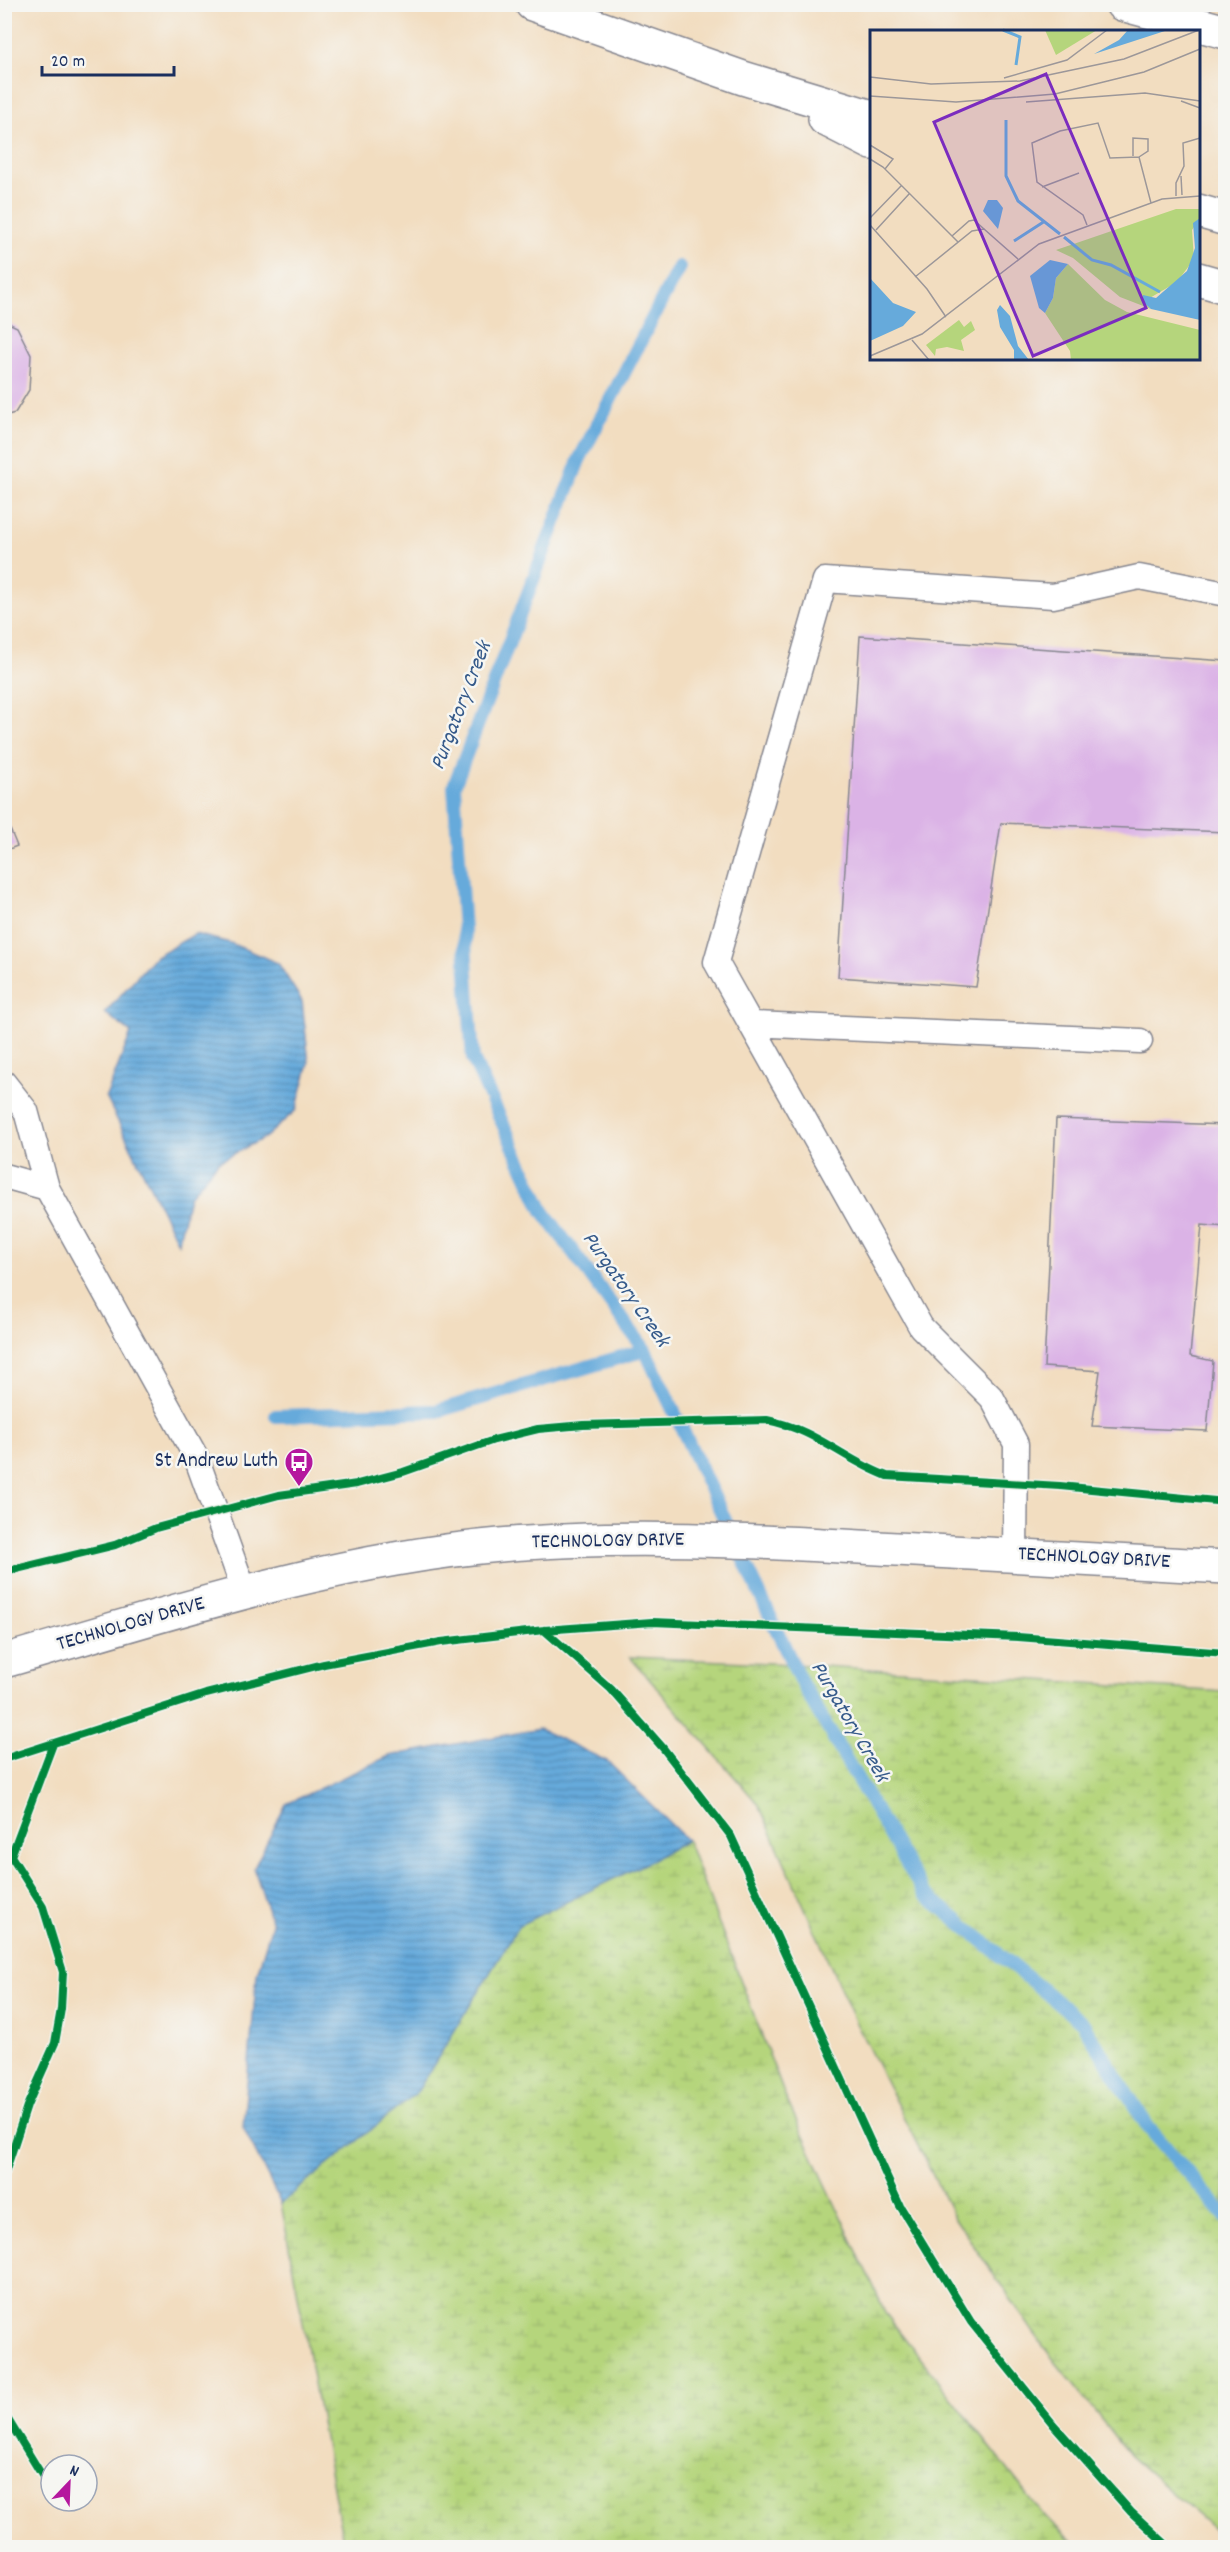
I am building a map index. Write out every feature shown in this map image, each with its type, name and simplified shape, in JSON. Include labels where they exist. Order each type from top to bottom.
[{"type":"main road","points":[[532,4],[743,78],[870,116]]},
{"type":"main road","points":[[1122,4],[1226,32]]},
{"type":"main road","points":[[743,78],[870,142]]},
{"type":"main road","points":[[1200,212],[1226,219]]},
{"type":"main road","points":[[1200,280],[1226,287]]},
{"type":"main road","name":"TECHNOLOGY DRIVE","points":[[4,1661],[299,1579],[410,1557],[499,1545],[580,1541],[775,1542],[1226,1567]]},
{"type":"lane","points":[[1015,1555],[1016,1444],[992,1398],[921,1327],[716,962],[825,580],[1053,596],[1139,577],[1226,594]]},
{"type":"lane","points":[[752,1024],[1140,1041]]},
{"type":"lane","points":[[4,1083],[26,1111],[46,1188],[196,1457],[245,1593]]},
{"type":"lane","points":[[4,1176],[46,1188]]},
{"type":"green space","points":[[630,1657],[792,1664],[1225,1692],[1225,2539],[1130,2456],[1043,2346],[954,2217],[856,2023],[759,1805]]},
{"type":"green space","points":[[687,1840],[785,2096],[886,2314],[1045,2517],[1079,2547],[344,2547],[281,2203],[417,2092],[519,1925],[650,1861]]},
{"type":"water","points":[[195,934],[230,943],[278,963],[302,1001],[309,1063],[296,1110],[266,1137],[218,1162],[189,1197],[178,1243],[106,1097],[131,1033],[105,1013],[154,957]]},
{"type":"water","points":[[539,1729],[607,1761],[687,1840],[650,1861],[519,1925],[417,2092],[281,2203],[243,2127],[257,1974],[272,1924],[254,1868],[286,1804],[389,1756]]},
{"type":"building","points":[[4,321],[17,327],[31,355],[29,390],[15,413],[4,416]]},
{"type":"building","points":[[860,636],[1226,661],[1226,832],[1001,823],[976,987],[838,977]]},
{"type":"building","points":[[4,815],[17,846],[4,851]]},
{"type":"building","points":[[1056,1119],[1226,1125],[1226,1227],[1202,1225],[1190,1356],[1213,1361],[1207,1431],[1092,1426],[1100,1371],[1044,1367]]},
{"type":"waterway","name":"Purgatory Creek","points":[[679,267],[579,460],[454,786],[473,1059],[543,1211],[645,1350],[802,1684],[924,1893],[1082,2022],[1148,2127],[1226,2217]]},
{"type":"waterway","points":[[276,1416],[437,1411],[645,1350]]},
{"type":"cycle path","points":[[4,1572],[115,1545],[156,1528],[279,1495],[357,1484],[403,1472],[494,1440],[538,1429],[583,1425],[767,1420],[801,1431],[887,1476],[1060,1486],[1226,1502]]},
{"type":"cycle path","points":[[4,1759],[206,1694],[324,1664],[441,1642],[544,1630],[652,1622],[1018,1637],[1226,1653]]},
{"type":"cycle path","points":[[544,1630],[611,1689],[663,1748],[731,1836],[900,2206],[971,2322],[1053,2424],[1131,2512],[1170,2548]]},
{"type":"cycle path","points":[[4,2176],[27,2106],[55,2043],[61,2009],[63,1972],[43,1907],[11,1856],[53,1744]]},
{"type":"cycle path","points":[[4,2413],[39,2470]]},
{"type":"place","name":"St Andrew Luth","points":[[299,1488]]}]
